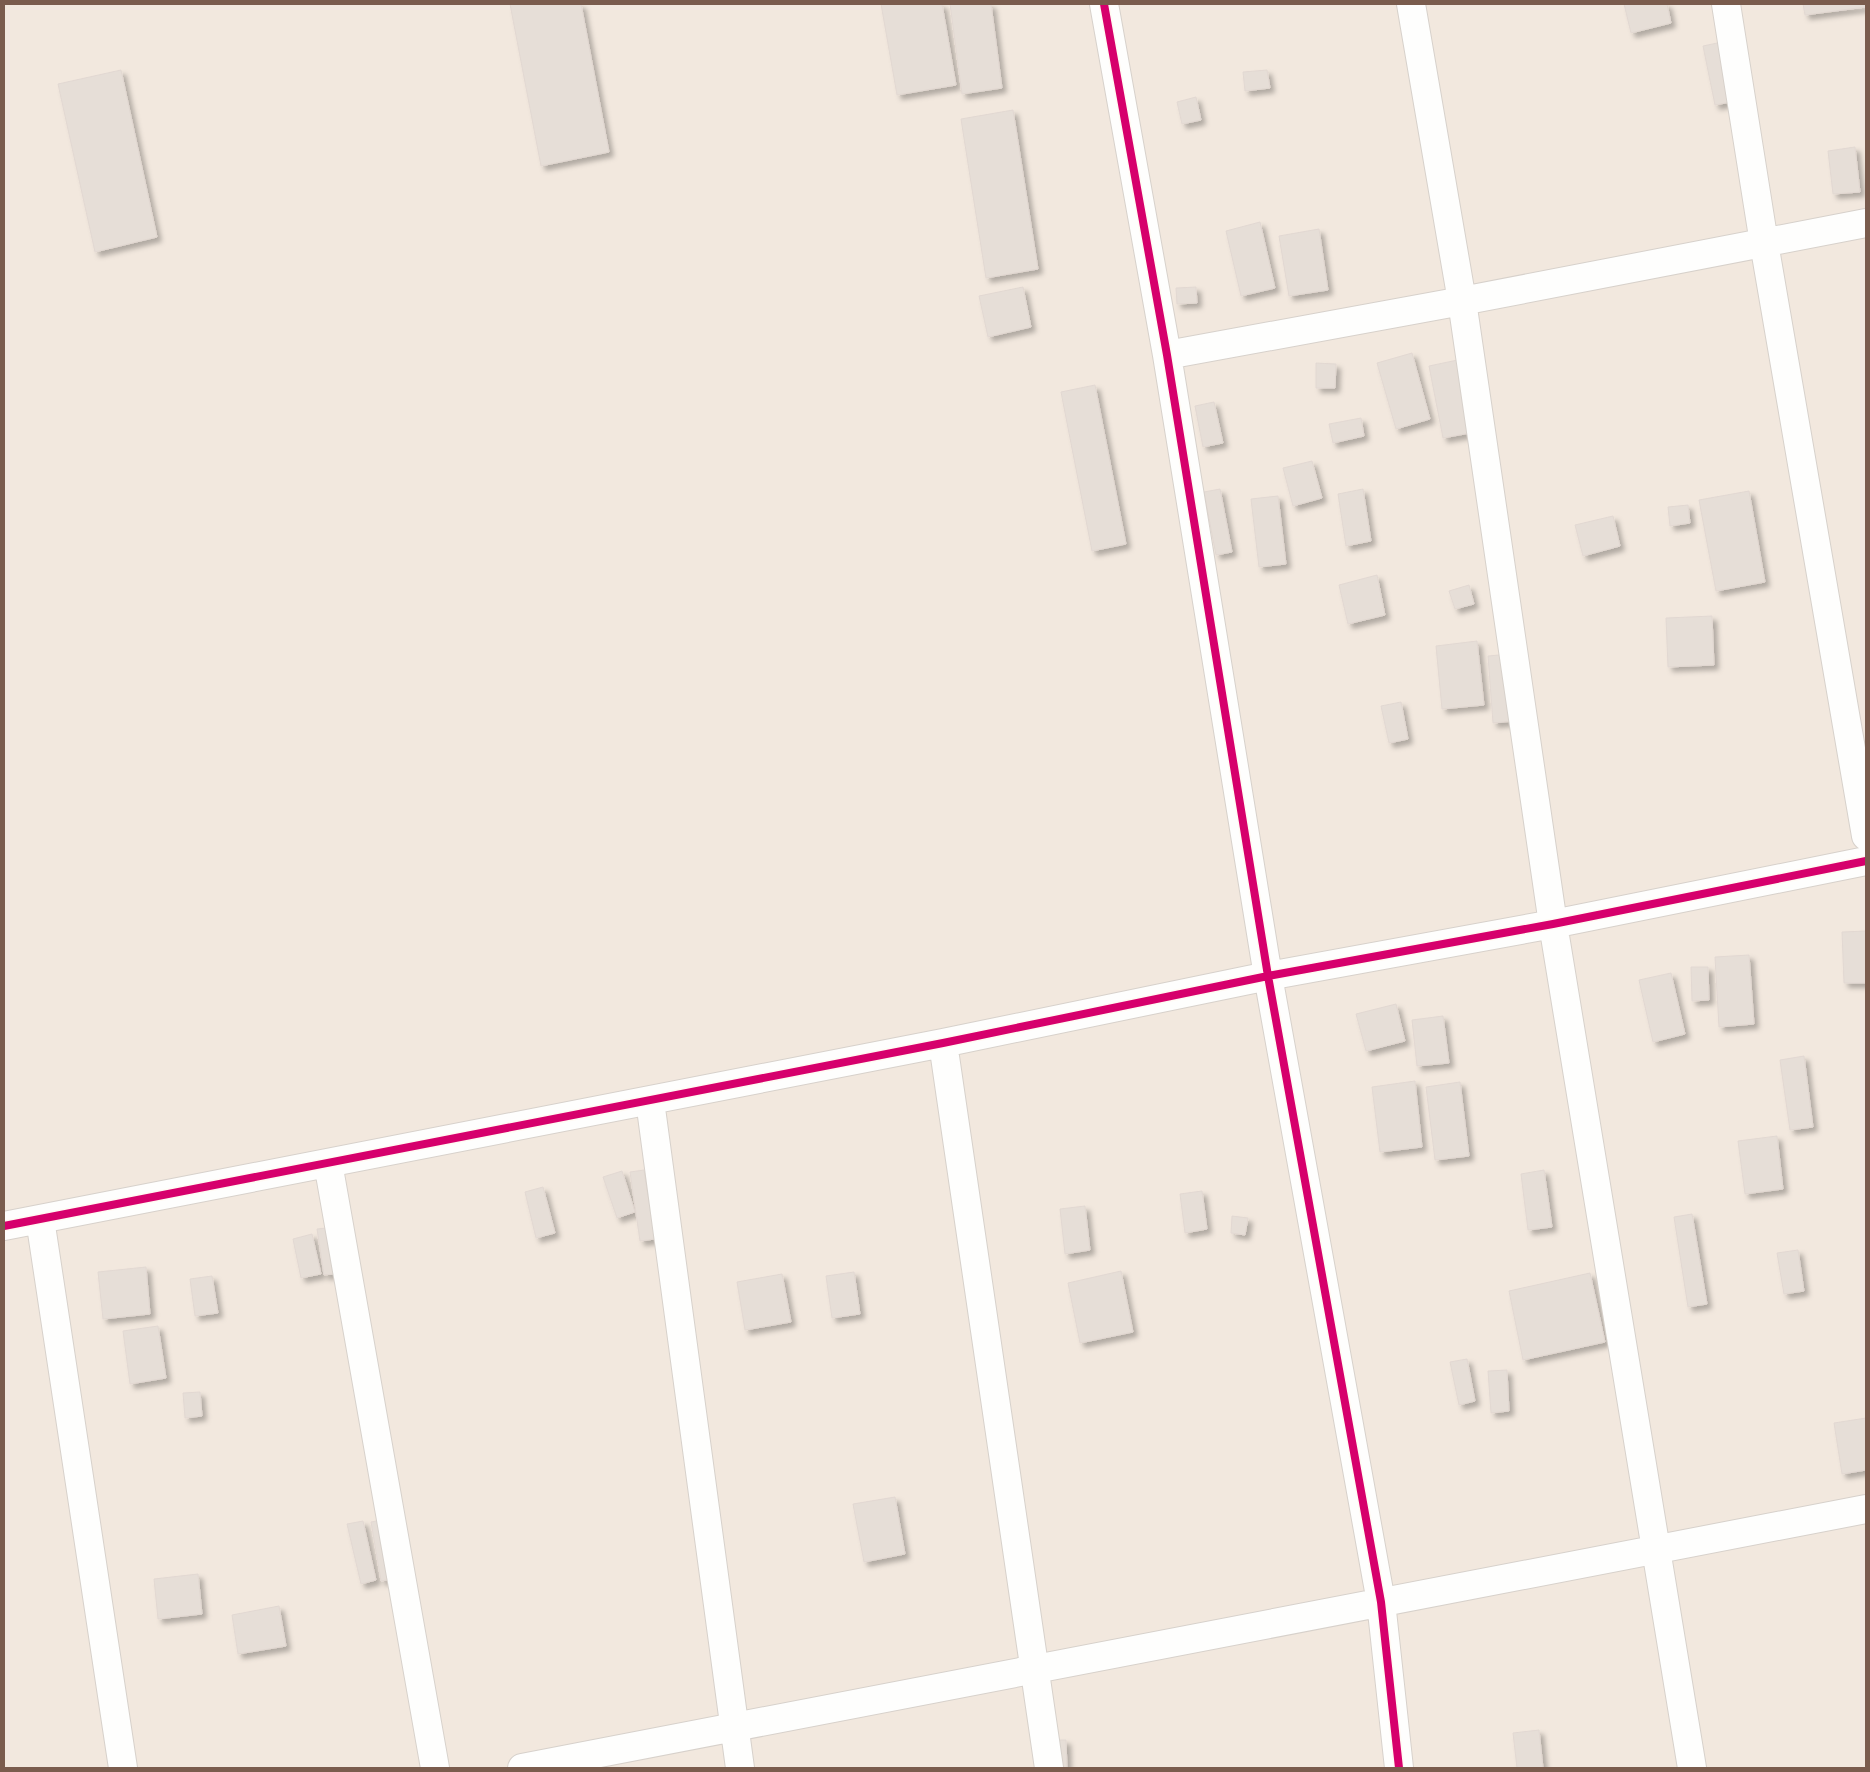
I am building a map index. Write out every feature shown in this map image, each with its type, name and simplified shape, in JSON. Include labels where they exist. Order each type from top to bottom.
[{"type":"street","points":[[1104,4],[1167,355],[1268,976],[1381,1602],[1399,1768]]},
{"type":"street","points":[[1411,4],[1462,301],[1553,924],[1692,1768]]},
{"type":"street","points":[[1726,4],[1764,243],[1866,836]]},
{"type":"street","points":[[1167,355],[1462,301],[1866,223]]},
{"type":"street","points":[[4,1226],[650,1101],[1268,976],[1553,924],[1866,861]]},
{"type":"street","points":[[943,1043],[1048,1768]]},
{"type":"street","points":[[650,1101],[740,1768]]},
{"type":"street","points":[[328,1163],[435,1768]]},
{"type":"street","points":[[40,1219],[123,1768]]},
{"type":"street","points":[[522,1768],[1866,1509]]},
{"type":"shaded area","points":[[4,4],[1866,4],[1866,1768],[4,1768]]},
{"type":"building","points":[[510,4],[581,4],[609,152],[541,166]]},
{"type":"building","points":[[881,4],[942,4],[956,85],[897,95]]},
{"type":"building","points":[[950,4],[991,4],[1002,88],[962,94]]},
{"type":"building","points":[[1624,4],[1667,4],[1671,23],[1631,33]]},
{"type":"building","points":[[1803,4],[1866,4],[1866,7],[1805,15]]},
{"type":"building","points":[[1722,42],[1736,101],[1715,105],[1703,46]]},
{"type":"building","points":[[121,70],[157,237],[95,252],[58,84]]},
{"type":"building","points":[[1267,70],[1270,88],[1245,91],[1243,72]]},
{"type":"building","points":[[1196,97],[1201,120],[1182,124],[1177,102]]},
{"type":"building","points":[[1013,110],[1038,269],[986,278],[961,119]]},
{"type":"building","points":[[1855,147],[1860,192],[1833,194],[1828,151]]},
{"type":"building","points":[[1260,222],[1275,288],[1241,296],[1226,231]]},
{"type":"building","points":[[1319,229],[1328,290],[1289,296],[1279,236]]},
{"type":"building","points":[[1023,287],[1031,327],[988,337],[979,296]]},
{"type":"building","points":[[1196,287],[1197,303],[1177,304],[1176,288]]},
{"type":"building","points":[[1412,353],[1430,419],[1396,429],[1377,363]]},
{"type":"building","points":[[1467,358],[1481,431],[1443,438],[1429,366]]},
{"type":"building","points":[[1316,363],[1336,364],[1335,388],[1316,388]]},
{"type":"building","points":[[1095,385],[1126,544],[1092,551],[1061,392]]},
{"type":"building","points":[[1214,402],[1223,443],[1203,447],[1195,406]]},
{"type":"building","points":[[1361,418],[1364,436],[1333,443],[1329,424]]},
{"type":"building","points":[[1312,461],[1322,498],[1293,506],[1283,468]]},
{"type":"building","points":[[1220,489],[1232,552],[1216,555],[1204,492]]},
{"type":"building","points":[[1363,489],[1371,541],[1346,546],[1338,494]]},
{"type":"building","points":[[1749,491],[1765,582],[1716,591],[1699,500]]},
{"type":"building","points":[[1278,496],[1286,564],[1259,567],[1251,499]]},
{"type":"building","points":[[1688,505],[1690,523],[1670,526],[1668,507]]},
{"type":"building","points":[[1613,516],[1620,546],[1583,556],[1575,525]]},
{"type":"building","points":[[1377,575],[1385,615],[1348,624],[1339,585]]},
{"type":"building","points":[[1469,585],[1474,604],[1455,609],[1449,591]]},
{"type":"building","points":[[1712,616],[1714,665],[1668,667],[1666,618]]},
{"type":"building","points":[[1477,641],[1484,705],[1442,709],[1436,646]]},
{"type":"building","points":[[1510,654],[1514,721],[1493,723],[1488,656]]},
{"type":"building","points":[[1401,702],[1408,739],[1389,743],[1381,706]]},
{"type":"building","points":[[1866,931],[1866,983],[1844,983],[1842,932]]},
{"type":"building","points":[[1749,955],[1754,1024],[1719,1027],[1715,957]]},
{"type":"building","points":[[1691,967],[1708,967],[1709,1000],[1692,1001]]},
{"type":"building","points":[[1671,973],[1685,1034],[1653,1042],[1639,980]]},
{"type":"building","points":[[1396,1004],[1405,1041],[1366,1051],[1356,1014]]},
{"type":"building","points":[[1443,1016],[1449,1063],[1417,1066],[1412,1020]]},
{"type":"building","points":[[1804,1056],[1813,1127],[1790,1130],[1780,1060]]},
{"type":"building","points":[[1415,1081],[1422,1147],[1380,1152],[1372,1087]]},
{"type":"building","points":[[1460,1082],[1469,1156],[1435,1160],[1426,1087]]},
{"type":"building","points":[[1777,1136],[1783,1189],[1745,1194],[1738,1141]]},
{"type":"building","points":[[644,1170],[655,1239],[640,1241],[630,1172]]},
{"type":"building","points":[[1544,1170],[1552,1227],[1528,1230],[1521,1174]]},
{"type":"building","points":[[622,1171],[635,1212],[617,1218],[603,1177]]},
{"type":"building","points":[[543,1187],[555,1233],[536,1238],[525,1192]]},
{"type":"building","points":[[1202,1191],[1207,1229],[1185,1233],[1180,1194]]},
{"type":"building","points":[[1085,1206],[1090,1250],[1065,1254],[1060,1209]]},
{"type":"building","points":[[1692,1214],[1707,1304],[1688,1307],[1674,1217]]},
{"type":"building","points":[[1232,1216],[1248,1218],[1245,1235],[1231,1233]]},
{"type":"building","points":[[336,1227],[342,1273],[324,1275],[317,1229]]},
{"type":"building","points":[[312,1234],[321,1274],[301,1278],[293,1239]]},
{"type":"building","points":[[1798,1250],[1804,1291],[1784,1294],[1777,1253]]},
{"type":"building","points":[[146,1267],[150,1314],[103,1319],[98,1272]]},
{"type":"building","points":[[1121,1271],[1133,1332],[1080,1343],[1068,1283]]},
{"type":"building","points":[[854,1272],[860,1314],[832,1318],[826,1276]]},
{"type":"building","points":[[1590,1273],[1605,1342],[1523,1360],[1509,1291]]},
{"type":"building","points":[[782,1274],[791,1322],[745,1330],[737,1282]]},
{"type":"building","points":[[212,1276],[218,1313],[195,1316],[190,1279]]},
{"type":"building","points":[[158,1326],[166,1378],[130,1384],[123,1331]]},
{"type":"building","points":[[1467,1359],[1475,1401],[1459,1405],[1450,1362]]},
{"type":"building","points":[[1507,1370],[1509,1411],[1491,1413],[1488,1371]]},
{"type":"building","points":[[200,1392],[202,1416],[185,1418],[183,1393]]},
{"type":"building","points":[[1866,1418],[1866,1470],[1842,1474],[1834,1423]]},
{"type":"building","points":[[895,1497],[905,1554],[864,1562],[853,1504]]},
{"type":"building","points":[[387,1519],[398,1578],[381,1581],[371,1522]]},
{"type":"building","points":[[363,1521],[376,1580],[361,1584],[347,1524]]},
{"type":"building","points":[[198,1574],[202,1614],[158,1619],[154,1579]]},
{"type":"building","points":[[279,1606],[286,1646],[238,1654],[232,1615]]},
{"type":"building","points":[[1539,1730],[1543,1768],[1517,1768],[1513,1733]]},
{"type":"building","points":[[1052,1740],[1066,1740],[1067,1768],[1052,1768]]},
{"type":"cycle path","points":[[1104,4],[1167,355],[1268,976],[1381,1602],[1399,1768]]},
{"type":"cycle path","points":[[4,1226],[943,1043],[1268,976],[1553,924],[1866,861]]}]
